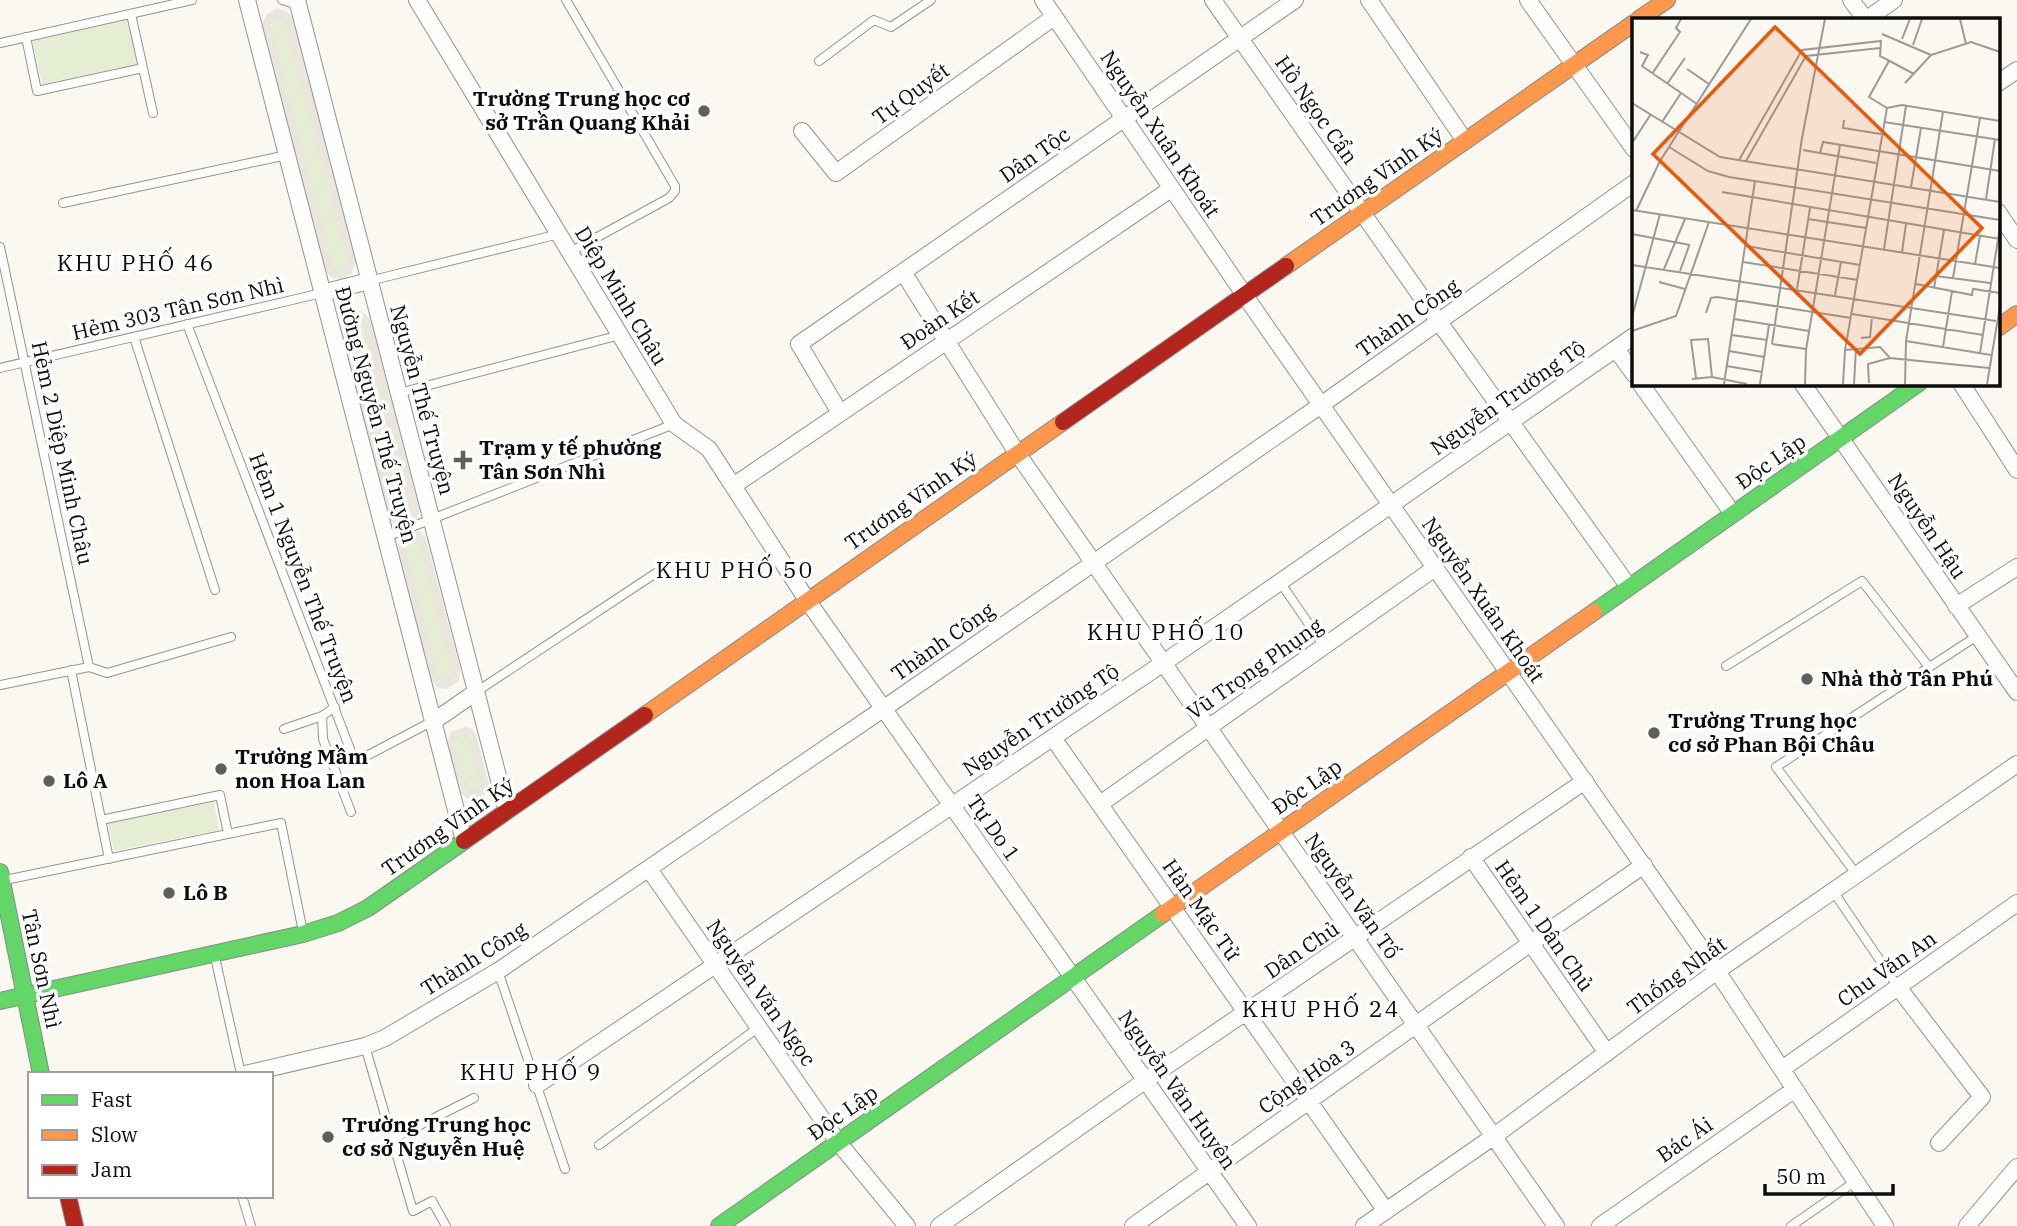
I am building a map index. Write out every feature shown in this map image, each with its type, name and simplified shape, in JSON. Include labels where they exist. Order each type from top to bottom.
[{"type":"street","name":"Đường Nguyễn Thế Truyện","points":[[247,0],[464,841]]},
{"type":"street","name":"Diệp Minh Châu","points":[[417,0],[674,424],[709,450],[807,600]]},
{"type":"street","name":"Nguyễn Xuân Khoát","points":[[1043,0],[1244,295],[1717,971],[1885,1226]]},
{"type":"street","name":"Hồ Ngọc Cẩn","points":[[1213,0],[1629,587]]},
{"type":"street","name":"Dân Tộc","points":[[840,413],[799,344],[1295,0]]},
{"type":"street","points":[[1369,0],[1465,141]]},
{"type":"street","points":[[1528,0],[1632,146]]},
{"type":"street","points":[[1640,18],[1667,0]]},
{"type":"street","points":[[1851,0],[1865,18]]},
{"type":"street","points":[[1867,18],[1894,0]]},
{"type":"street","name":"Nguyễn Thế Truyện","points":[[292,2],[399,393],[507,811]]},
{"type":"street","name":"Tự Quyết","points":[[802,131],[836,173],[1054,17]]},
{"type":"street","name":"Trương Vĩnh Ký","points":[[0,1001],[303,934],[338,923],[368,908],[1632,24]]},
{"type":"street","points":[[2000,82],[2017,70]]},
{"type":"street","name":"Thành Công","points":[[252,1072],[365,1046],[395,1034],[498,971],[883,709],[1321,405],[1632,184]]},
{"type":"street","name":"Đoàn Kết","points":[[733,486],[1171,189]]},
{"type":"street","points":[[2000,215],[2017,240]]},
{"type":"street","name":"Nguyễn Văn Tố","points":[[903,272],[1017,453],[1556,1226]]},
{"type":"street","points":[[322,293],[369,281]]},
{"type":"street","points":[[2000,327],[2017,314]]},
{"type":"street","name":"Nguyễn Trường Tộ","points":[[537,1085],[1162,664],[1632,337]]},
{"type":"street","points":[[1616,349],[1632,371]]},
{"type":"street","points":[[1641,385],[1732,514]]},
{"type":"street","name":"Nguyễn Hậu","points":[[1803,385],[2017,692]]},
{"type":"street","name":"Độc Lập","points":[[719,1226],[1916,385]]},
{"type":"street","points":[[1962,385],[2017,470]]},
{"type":"street","points":[[1956,606],[2017,567]]},
{"type":"street","name":"Vũ Trọng Phụng","points":[[1100,804],[1435,568]]},
{"type":"street","name":"Tự Do 1","points":[[807,600],[1072,978]]},
{"type":"street","points":[[433,721],[476,692]]},
{"type":"street","name":"Hàn Mặc Tử","points":[[1053,738],[1386,1211]]},
{"type":"street","name":"Thống Nhất","points":[[1364,1226],[1493,1137],[1717,971],[2017,764]]},
{"type":"street","name":"Dân Chủ","points":[[939,1226],[1146,1080],[1585,781]]},
{"type":"street","name":"Hẻm 1 Dân Chủ","points":[[1471,857],[1607,1052]]},
{"type":"street","name":"Cộng Hòa 3","points":[[1133,1226],[1644,865]]},
{"type":"street","name":"Nguyễn Văn Ngọc","points":[[649,869],[838,1142],[907,1226]]},
{"type":"street","name":"Tân Sơn Nhì","points":[[1,876],[41,1072]]},
{"type":"street","name":"Chu Văn An","points":[[1782,1069],[2017,903]]},
{"type":"street","name":"Nguyễn Văn Huyên","points":[[1072,978],[1248,1226]]},
{"type":"street","points":[[1898,987],[1982,1097],[1939,1143]]},
{"type":"street","name":"Bác Ái","points":[[1600,1226],[1795,1089]]},
{"type":"street","points":[[1972,1224],[2017,1167]]},
{"type":"street","points":[[68,1198],[75,1226]]},
{"type":"lane","points":[[0,43],[192,0]]},
{"type":"lane","points":[[566,0],[676,186],[669,198],[570,252]]},
{"type":"lane","points":[[819,61],[874,20],[891,27],[931,0]]},
{"type":"lane","points":[[131,14],[153,113]]},
{"type":"lane","points":[[26,37],[37,91],[143,68]]},
{"type":"lane","points":[[63,203],[287,155]]},
{"type":"lane","points":[[369,281],[559,234]]},
{"type":"lane","name":"Hẻm 2 Diệp Minh Châu","points":[[0,247],[89,667]]},
{"type":"lane","name":"Hẻm 303 Tân Sơn Nhì","points":[[0,368],[322,293]]},
{"type":"lane","name":"Hẻm 1 Nguyễn Thế Truyện","points":[[187,324],[355,762],[433,721]]},
{"type":"lane","points":[[399,393],[620,335]]},
{"type":"lane","points":[[134,337],[215,590]]},
{"type":"lane","points":[[386,537],[674,424]]},
{"type":"lane","points":[[476,692],[656,573]]},
{"type":"lane","points":[[1726,666],[1862,581],[1929,667]]},
{"type":"lane","points":[[1280,582],[1324,646]]},
{"type":"lane","points":[[1857,875],[1776,767],[1977,636]]},
{"type":"lane","points":[[0,685],[89,667],[107,674],[231,637]]},
{"type":"lane","points":[[71,670],[109,859]]},
{"type":"lane","points":[[285,729],[322,716],[334,707]]},
{"type":"lane","points":[[322,716],[323,739],[351,812]]},
{"type":"lane","points":[[101,820],[220,795],[228,834]]},
{"type":"lane","points":[[1,876],[109,859],[281,823],[303,934]]},
{"type":"lane","points":[[1833,891],[1898,987]]},
{"type":"lane","points":[[214,954],[243,1072]]},
{"type":"lane","points":[[498,971],[565,1169]]},
{"type":"lane","points":[[599,1145],[759,1027]]},
{"type":"lane","points":[[365,1046],[412,1211],[432,1201],[446,1226]]},
{"type":"lane","points":[[392,1139],[474,1098]]},
{"type":"lane","points":[[1791,1226],[1856,1181]]},
{"type":"lane","points":[[243,1198],[251,1226]]},
{"type":"green space","points":[[276,9],[286,11],[293,18],[356,262],[351,274],[341,279],[331,277],[326,271],[262,25],[266,15]]},
{"type":"green space","points":[[127,20],[137,64],[42,84],[33,41]]},
{"type":"green space","points":[[353,311],[360,311],[370,318],[419,509],[417,518],[400,526],[389,518],[340,327],[344,317]]},
{"type":"green space","points":[[414,530],[422,533],[426,539],[460,669],[459,681],[446,689],[437,687],[430,678],[397,549],[401,536]]},
{"type":"green space","points":[[466,727],[473,730],[476,736],[489,784],[482,797],[471,800],[460,792],[447,743],[451,732]]},
{"type":"green space","points":[[214,802],[219,830],[114,851],[108,823]]},
{"type":"shaded area","points":[[276,9],[286,11],[293,18],[356,262],[351,274],[341,279],[331,277],[326,271],[262,25],[266,15]],"holes":[[[275,19],[284,21],[346,261],[341,268],[333,265],[270,25]]]},
{"type":"shaded area","points":[[353,311],[360,311],[370,318],[419,509],[417,518],[408,525],[397,525],[389,518],[340,327],[344,317]],"holes":[[[358,320],[362,324],[409,509],[407,515],[402,517],[397,513],[349,327],[353,321]]]},
{"type":"shaded area","points":[[409,531],[418,531],[426,539],[460,669],[459,681],[446,689],[437,687],[430,678],[397,549],[401,536]],"holes":[[[412,540],[419,544],[451,672],[445,680],[438,676],[406,548],[407,543]]]},
{"type":"shaded area","points":[[466,727],[473,730],[476,736],[489,784],[485,794],[475,800],[467,799],[460,792],[447,743],[451,732]],"holes":[[[462,735],[468,739],[480,783],[479,788],[474,791],[468,788],[455,743]]]},
{"type":"traffic: fast","points":[[1594,612],[1916,385]]},
{"type":"traffic: fast","points":[[0,1001],[303,934],[338,923],[368,908],[464,841]]},
{"type":"traffic: fast","points":[[0,872],[41,1072]]},
{"type":"traffic: fast","points":[[719,1226],[1163,914]]},
{"type":"traffic: slow","points":[[1640,18],[1667,0]]},
{"type":"traffic: slow","points":[[1286,266],[1632,24]]},
{"type":"traffic: slow","points":[[2000,327],[2017,314]]},
{"type":"traffic: slow","points":[[645,715],[1063,422]]},
{"type":"traffic: slow","points":[[1163,914],[1594,612]]},
{"type":"traffic: jam","points":[[1063,422],[1286,266]]},
{"type":"traffic: jam","points":[[464,841],[645,715]]},
{"type":"traffic: jam","points":[[68,1198],[75,1226]]},
{"type":"place","name":"Trường Trung học cơ sở Trần Quang Khải","points":[[704,111]]},
{"type":"place","name":"Trạm y tế phường Tân Sơn Nhì","points":[[463,460]]},
{"type":"place","name":"Nhà thờ Tân Phú","points":[[1807,679]]},
{"type":"place","name":"Trường Trung học cơ sở Phan Bội Châu","points":[[1654,733]]},
{"type":"place","name":"Trường Mầm non Hoa Lan","points":[[221,769]]},
{"type":"place","name":"Lô A","points":[[49,781]]},
{"type":"place","name":"Lô B","points":[[169,893]]},
{"type":"place","name":"Trường Trung học cơ sở Nguyễn Huệ","points":[[328,1137]]},
{"type":"district","name":"KHU PHỐ 46","points":[[136,263]]},
{"type":"district","name":"KHU PHỐ 50","points":[[735,570]]},
{"type":"district","name":"KHU PHỐ 10","points":[[1166,632]]},
{"type":"district","name":"KHU PHỐ 24","points":[[1321,1009]]},
{"type":"district","name":"KHU PHỐ 9","points":[[531,1072]]}]
